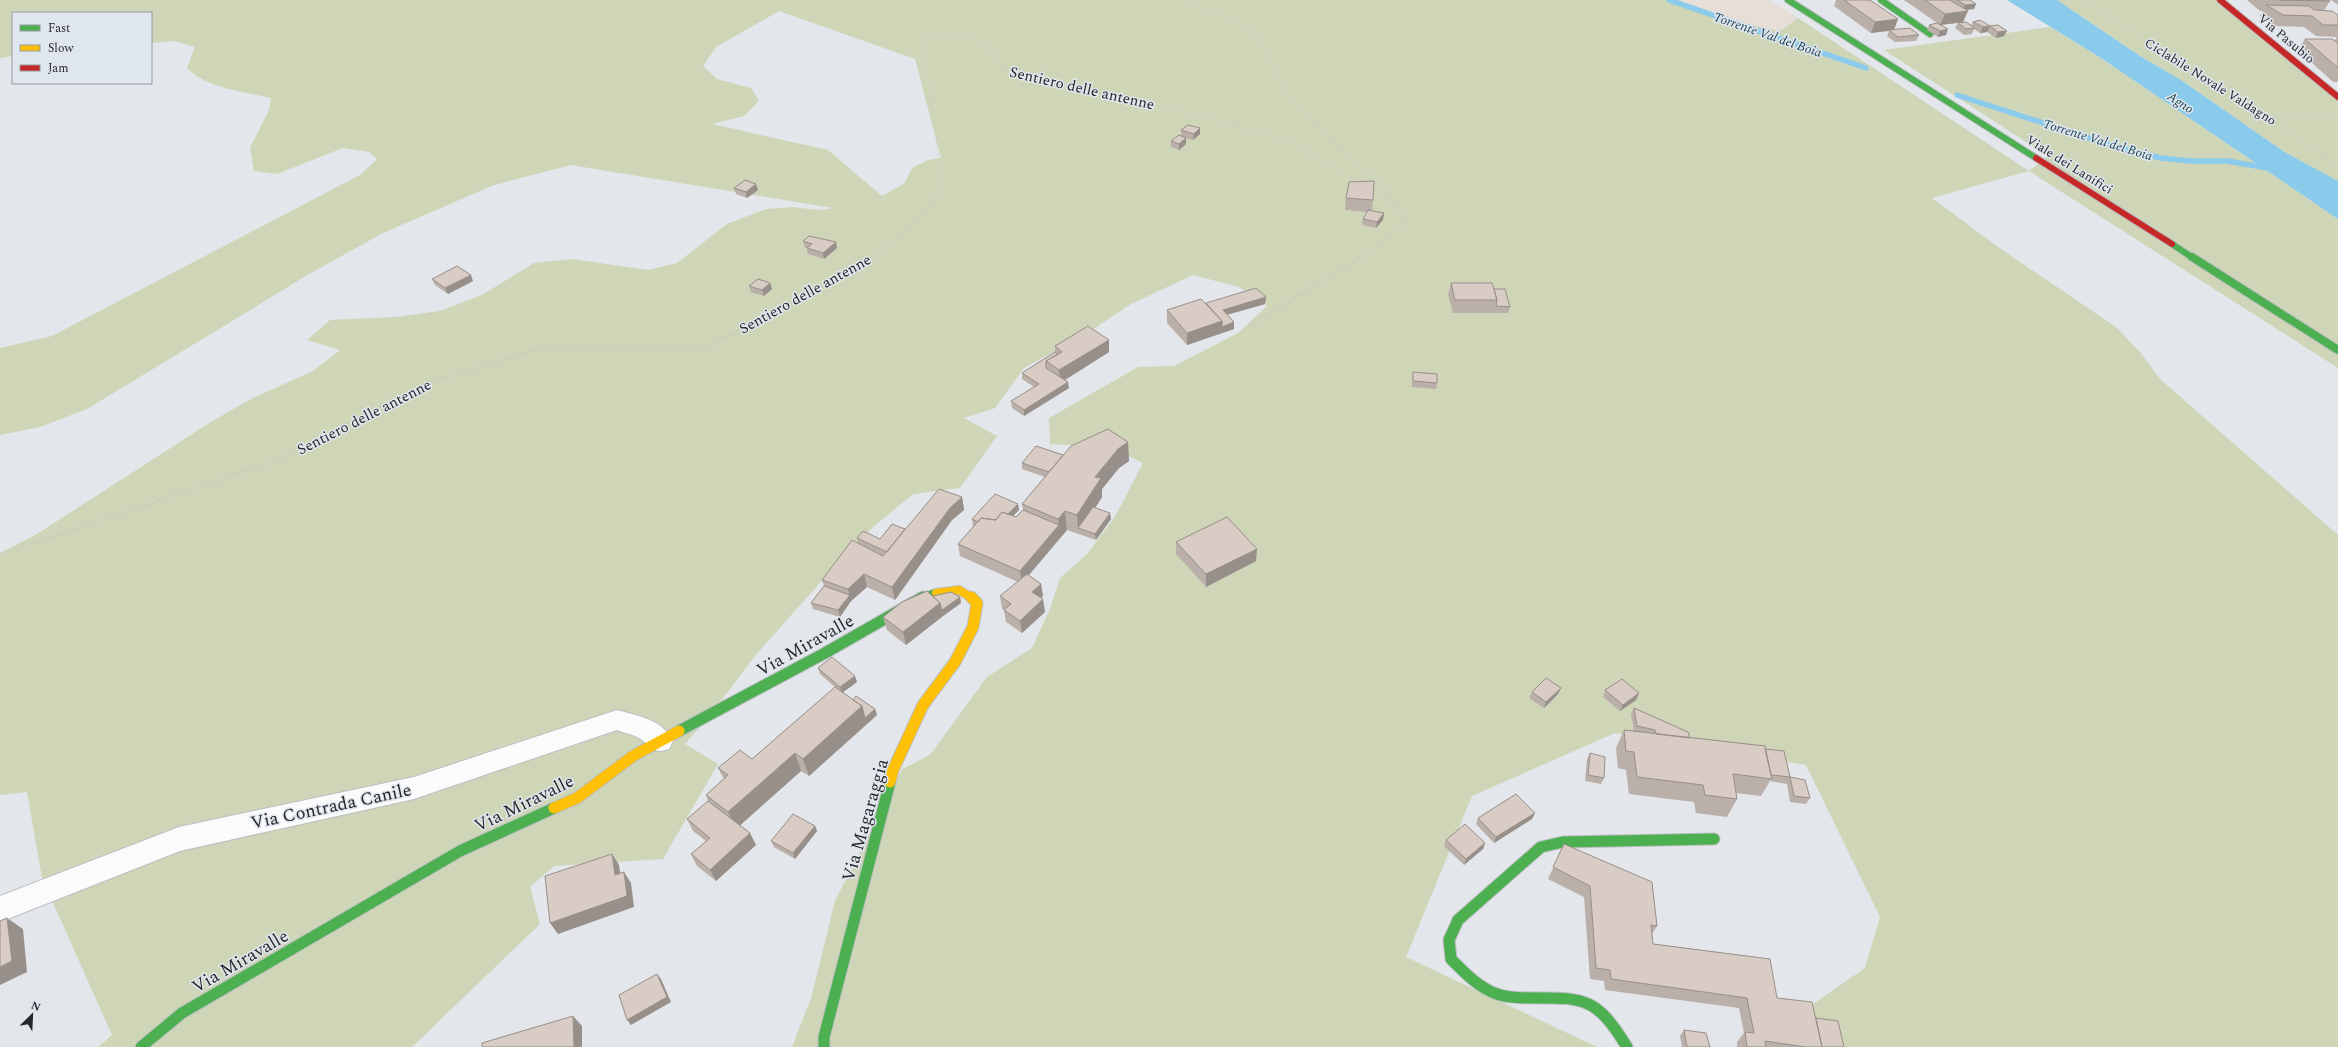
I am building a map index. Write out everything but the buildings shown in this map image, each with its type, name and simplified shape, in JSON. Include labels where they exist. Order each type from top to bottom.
[{"type":"street","name":"Viale dei Lanifici","points":[[1788,0],[2338,350]]},
{"type":"street","points":[[1882,0],[1930,34]]},
{"type":"street","name":"Via Pasubio","points":[[2220,0],[2338,97]]},
{"type":"street","name":"Via Magaraggia","points":[[824,1047],[824,1037],[893,770],[923,705],[954,662],[974,627],[977,603],[969,593],[953,589],[926,595]]},
{"type":"street","name":"Via Miravalle","points":[[141,1047],[182,1014],[460,851],[577,798],[633,756],[825,653],[926,595]]},
{"type":"street","name":"Via Contrada Canile","points":[[0,909],[179,839],[414,788],[618,720],[648,730],[660,741]]},
{"type":"street","points":[[1627,1047],[1611,1022],[1593,1005],[1573,999],[1502,996],[1473,980],[1451,959],[1449,940],[1458,920],[1541,847],[1563,842],[1714,839]]},
{"type":"path","points":[[1181,0],[1240,22],[1261,40],[1271,65],[1289,96],[1321,129],[1388,191],[1404,224]]},
{"type":"path","name":"Ciclabile Novale Valdagno","points":[[2081,0],[2271,118],[2338,168]]},
{"type":"path","name":"Sentiero delle antenne","points":[[0,554],[276,461],[422,385],[544,347],[707,347],[851,271],[889,245],[926,212],[942,186],[924,47],[927,36],[947,32],[973,37],[990,46],[1002,70],[1053,84],[1173,109],[1288,140],[1361,184]]},
{"type":"path","points":[[2271,118],[2338,119]]},
{"type":"path","points":[[1250,325],[1354,263],[1404,224],[1406,217],[1395,204],[1368,188]]},
{"type":"shaded area","points":[[1676,0],[1769,0],[1798,18],[1780,31],[1709,15]]},
{"type":"green space","points":[[0,0],[1676,0],[1709,15],[1780,31],[1798,18],[2029,171],[1932,198],[1998,247],[2116,327],[2140,352],[2160,379],[2338,535],[2338,1047],[1751,1047],[1865,968],[1880,917],[1806,765],[1615,733],[1472,796],[1406,957],[1597,1047],[792,1047],[811,998],[835,901],[902,769],[930,755],[987,677],[1032,648],[1049,611],[1060,578],[1087,554],[1116,515],[1143,463],[1111,447],[1050,444],[1049,418],[1138,367],[1174,366],[1238,333],[1267,306],[1239,287],[1193,275],[1131,304],[1083,336],[1024,368],[995,408],[964,418],[997,436],[960,488],[913,494],[872,528],[833,568],[755,656],[711,714],[685,744],[718,764],[663,859],[554,866],[530,887],[540,924],[412,1047],[98,1047],[112,1035],[42,878],[27,792],[0,795],[0,553],[37,534],[214,420],[253,398],[313,371],[340,350],[307,340],[330,320],[396,317],[440,311],[482,295],[534,263],[572,259],[648,270],[677,263],[727,224],[766,209],[792,207],[819,210],[833,208],[571,165],[494,185],[383,233],[311,273],[87,409],[40,427],[0,435],[0,348],[52,336],[360,175],[377,159],[369,152],[343,148],[277,174],[254,171],[250,148],[269,110],[271,98],[215,85],[195,75],[187,68],[195,47],[174,41],[152,43],[152,12],[12,12],[12,56],[0,58]],"holes":[[[779,11],[915,59],[941,158],[928,160],[912,168],[905,183],[882,196],[828,150],[712,124],[744,116],[759,101],[751,88],[717,79],[703,66],[716,47]]]},
{"type":"green space","points":[[2057,0],[2220,0],[2338,99],[2338,181],[2283,151],[2181,80],[2140,56]]},
{"type":"green space","points":[[2050,27],[2101,58],[2338,219],[2338,368],[2029,171],[2048,156],[1884,50]]},
{"type":"water","name":"Agno","points":[[2007,0],[2057,0],[2140,56],[2181,80],[2283,151],[2338,181],[2338,219],[2101,58]]},
{"type":"waterway","name":"Torrente Val del Boia","points":[[1669,0],[1866,68]]},
{"type":"waterway","name":"Torrente Val del Boia","points":[[1957,95],[2123,149],[2161,158],[2190,161],[2227,161],[2268,168]]},
{"type":"traffic: fast","points":[[1788,0],[2036,158]]},
{"type":"traffic: fast","points":[[1881,0],[1930,34]]},
{"type":"traffic: fast","points":[[2172,244],[2338,350]]},
{"type":"traffic: fast","points":[[679,731],[825,653],[926,595],[936,593]]},
{"type":"traffic: fast","points":[[824,1047],[824,1037],[890,782]]},
{"type":"traffic: fast","points":[[141,1047],[182,1013],[460,851],[554,808]]},
{"type":"traffic: fast","points":[[1627,1047],[1608,1018],[1598,1008],[1592,1005],[1571,999],[1503,996],[1489,991],[1475,981],[1451,959],[1449,940],[1458,920],[1541,847],[1563,842],[1714,839]]},
{"type":"traffic: slow","points":[[890,782],[893,770],[923,705],[955,662],[973,627],[977,603],[968,594],[959,590],[936,593]]},
{"type":"traffic: slow","points":[[554,808],[577,798],[633,756],[679,731]]},
{"type":"traffic: jam","points":[[2220,0],[2338,97]]},
{"type":"traffic: jam","points":[[2036,158],[2172,244]]}]
